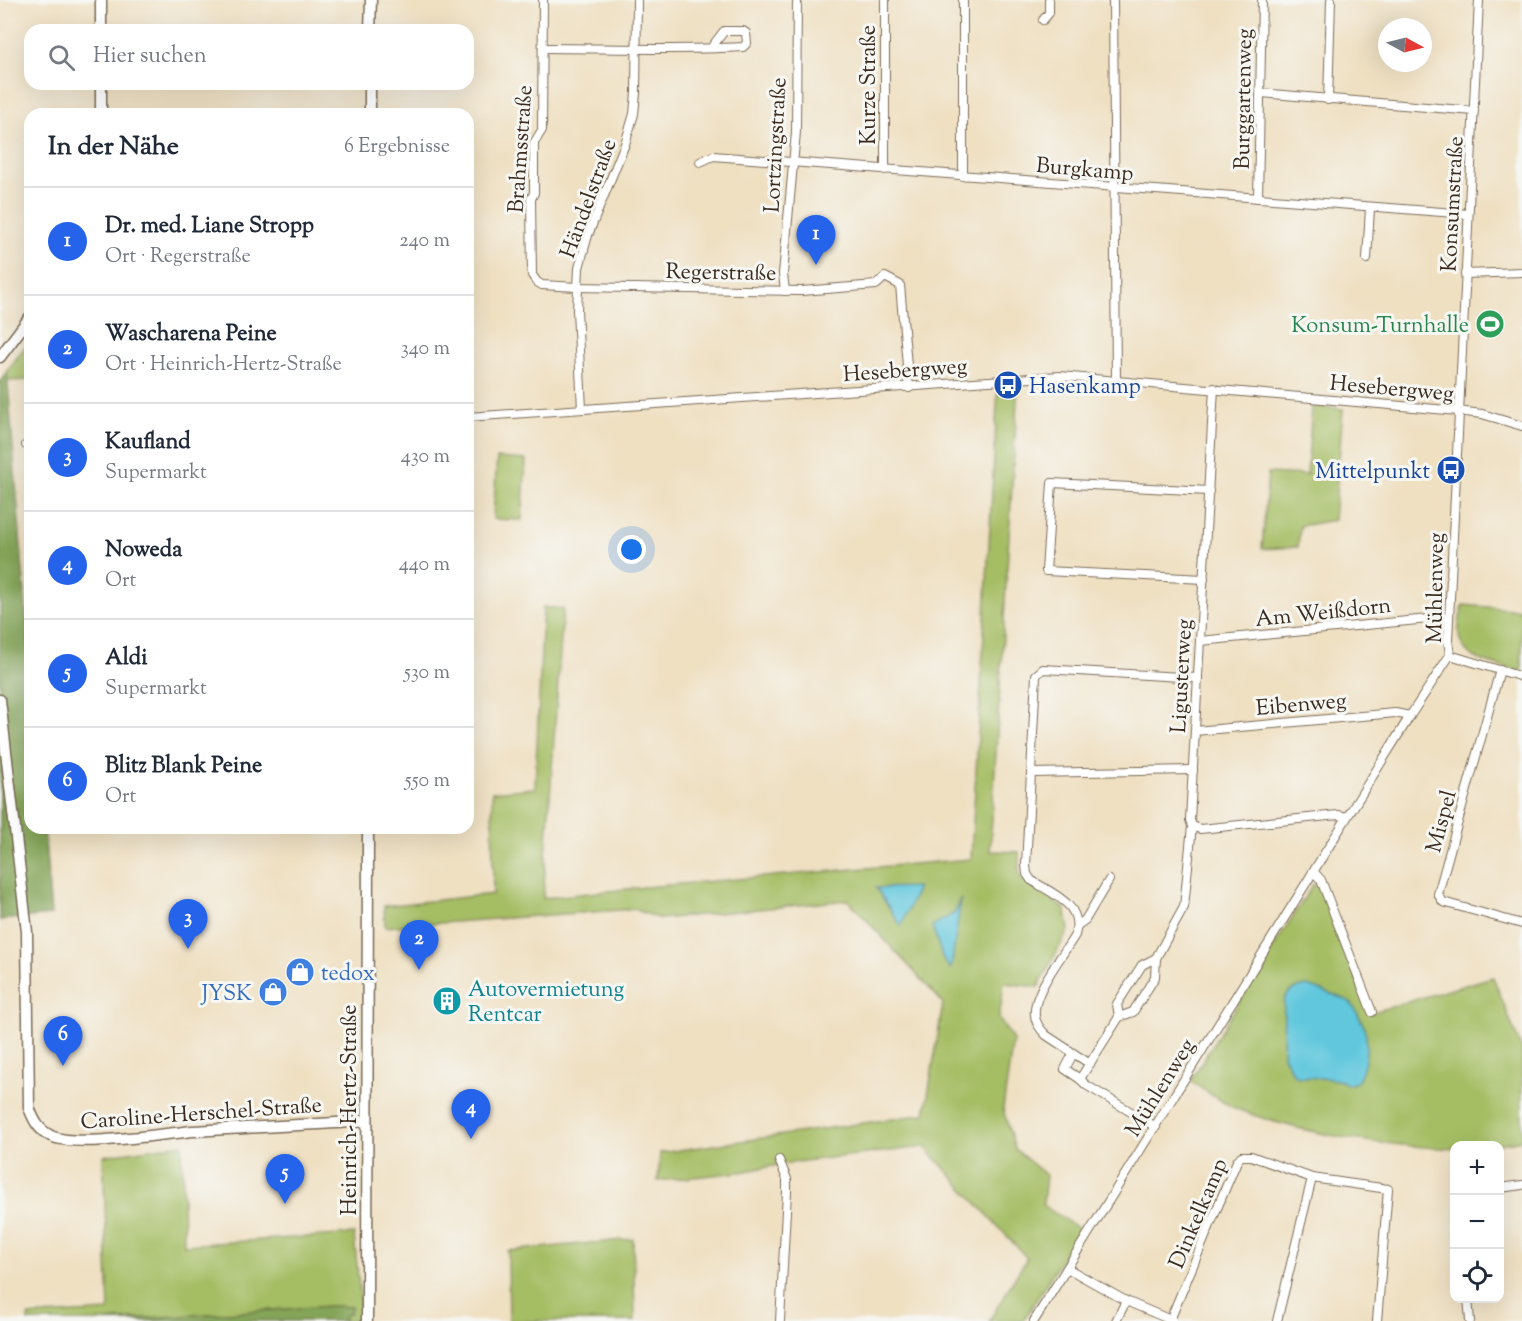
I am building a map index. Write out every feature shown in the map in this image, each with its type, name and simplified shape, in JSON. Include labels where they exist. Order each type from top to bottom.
[{"type":"street","points":[[101,0],[101,24]]},
{"type":"street","points":[[370,0],[370,24]]},
{"type":"street","name":"Brahmsstraße","points":[[543,0],[542,130],[534,143],[534,193],[531,199],[532,275],[542,285],[577,286]]},
{"type":"street","name":"Händelstraße","points":[[582,408],[577,286],[579,268],[588,235],[630,132],[636,93],[637,0]]},
{"type":"street","name":"Lortzingstraße","points":[[785,291],[783,274],[796,132],[797,0]]},
{"type":"street","name":"Kurze Straße","points":[[885,0],[885,170]]},
{"type":"street","points":[[963,0],[963,176]]},
{"type":"street","points":[[1043,20],[1049,13],[1049,0]]},
{"type":"street","points":[[1113,0],[1116,380]]},
{"type":"street","name":"Burggartenweg","points":[[1258,198],[1262,0]]},
{"type":"street","points":[[1328,100],[1331,0]]},
{"type":"street","name":"Konsumstraße","points":[[1458,411],[1479,0]]},
{"type":"street","points":[[543,48],[711,48]]},
{"type":"street","points":[[101,90],[101,108]]},
{"type":"street","points":[[370,90],[370,108]]},
{"type":"street","points":[[1261,93],[1474,111]]},
{"type":"street","name":"Burgkamp","points":[[700,162],[713,156],[1114,189],[1468,214]]},
{"type":"street","points":[[1367,259],[1370,207]]},
{"type":"street","points":[[1465,274],[1522,272]]},
{"type":"street","name":"Regerstraße","points":[[577,286],[785,291],[876,285],[885,277],[900,285],[909,388]]},
{"type":"street","points":[[0,357],[24,325]]},
{"type":"street","name":"Hesebergweg","points":[[474,417],[909,388],[1044,376],[1215,388],[1458,411],[1482,414],[1522,426]]},
{"type":"street","name":"Ligusterweg","points":[[1080,1079],[1119,1017],[1133,1012],[1155,977],[1156,958],[1184,907],[1192,826],[1190,820],[1215,388]]},
{"type":"street","name":"Mühlenweg","points":[[1034,1321],[1450,655],[1448,640],[1458,411]]},
{"type":"street","points":[[1204,579],[1046,571],[1052,483],[1209,491]]},
{"type":"street","name":"Am Weißdorn","points":[[1200,641],[1449,617]]},
{"type":"street","points":[[1450,655],[1522,677]]},
{"type":"street","points":[[1090,1064],[1046,1035],[1036,1022],[1035,1009],[1040,993],[1075,935],[1078,925],[1077,916],[1070,905],[1031,880],[1027,874],[1036,675],[1043,669],[1198,678]]},
{"type":"street","name":"Mispel","points":[[1500,670],[1438,894],[1443,902],[1522,924]]},
{"type":"street","name":"Caroline-Herschel-Straße","points":[[0,700],[27,932],[29,1108],[39,1128],[63,1140],[91,1140],[193,1131],[368,1121]]},
{"type":"street","name":"Eibenweg","points":[[1195,731],[1395,713],[1410,716]]},
{"type":"street","points":[[1031,773],[1193,770]]},
{"type":"street","points":[[1192,826],[1200,830],[1338,814],[1347,817]]},
{"type":"street","name":"Heinrich-Hertz-Straße","points":[[367,1321],[368,834]]},
{"type":"street","points":[[1313,871],[1321,880],[1372,1012]]},
{"type":"street","points":[[1078,925],[1086,920],[1110,880]]},
{"type":"street","name":"Ligusterweg","points":[[1119,1017],[1117,1004],[1142,965],[1156,958]]},
{"type":"street","points":[[1074,1054],[1065,1069],[1086,1085],[1156,1127]]},
{"type":"street","name":"Dinkelkamp","points":[[1172,1321],[1241,1156],[1251,1156],[1312,1178],[1388,1189],[1377,1321]]},
{"type":"street","points":[[779,1160],[787,1179],[788,1192],[780,1321]]},
{"type":"street","points":[[1277,1321],[1312,1178]]},
{"type":"street","points":[[1504,1187],[1522,1185]]},
{"type":"street","points":[[1067,1268],[1126,1301],[1172,1321]]},
{"type":"street","points":[[1116,1321],[1126,1301]]},
{"type":"street","points":[[1468,1303],[1470,1321]]},
{"type":"green space","points":[[24,348],[24,380],[8,381],[7,371]]},
{"type":"green space","points":[[7,371],[24,584],[24,834],[44,834],[51,915],[0,920],[0,382]]},
{"type":"green space","points":[[1018,386],[990,851],[1019,852],[1019,876],[1065,909],[1069,929],[1038,987],[1004,983],[999,1019],[1013,1040],[1003,1109],[1015,1149],[1046,1175],[1043,1205],[1080,1230],[1023,1321],[989,1321],[1027,1258],[925,1147],[658,1181],[660,1153],[925,1114],[943,1003],[848,900],[660,919],[634,909],[385,927],[384,906],[493,894],[492,792],[535,788],[543,607],[563,609],[543,898],[971,859],[998,387]]},
{"type":"green space","points":[[1312,406],[1343,409],[1334,520],[1300,526],[1298,547],[1262,549],[1268,473],[1307,475]]},
{"type":"green space","points":[[497,458],[526,460],[522,520],[493,519]]},
{"type":"green space","points":[[1463,605],[1522,610],[1522,672],[1493,665],[1467,652],[1462,644],[1459,631]]},
{"type":"green space","points":[[1313,884],[1317,885],[1322,892],[1370,1013],[1493,977],[1522,1050],[1522,1140],[1504,1143],[1504,1141],[1450,1141],[1450,1149],[1344,1138],[1290,1126],[1237,1109],[1190,1081]]},
{"type":"green space","points":[[182,1144],[184,1245],[354,1234],[361,1307],[358,1319],[343,1321],[351,1307],[332,1306],[105,1321],[28,1321],[28,1316],[109,1311],[103,1156]]},
{"type":"green space","points":[[633,1239],[635,1321],[509,1321],[508,1251]]},
{"type":"green space","points":[[332,1306],[351,1307],[350,1313],[345,1315],[343,1321],[105,1321]]},
{"type":"water","points":[[918,887],[901,926],[876,888]]},
{"type":"water","points":[[961,899],[951,969],[943,959],[932,926],[955,913]]},
{"type":"water","points":[[1307,986],[1350,1002],[1363,1024],[1366,1036],[1364,1067],[1358,1079],[1352,1084],[1331,1079],[1295,1076],[1283,1056],[1285,998],[1290,992]]},
{"type":"place","name":"Dr. med. Liane Stropp","points":[[816,265]]},
{"type":"place","name":"Konsum-Turnhalle","points":[[1490,324]]},
{"type":"place","name":"Hasenkamp","points":[[1008,385]]},
{"type":"place","name":"Mittelpunkt","points":[[1451,470]]},
{"type":"place","name":"Kaufland","points":[[188,949]]},
{"type":"place","name":"Wascharena Peine","points":[[419,970]]},
{"type":"place","name":"tedox","points":[[300,972]]},
{"type":"place","name":"JYSK","points":[[273,992]]},
{"type":"place","name":"Autovermietung Rentcar","points":[[447,1001]]},
{"type":"place","name":"Blitz Blank Peine","points":[[63,1066]]},
{"type":"place","name":"Noweda","points":[[471,1139]]},
{"type":"place","name":"Aldi","points":[[285,1204]]}]
